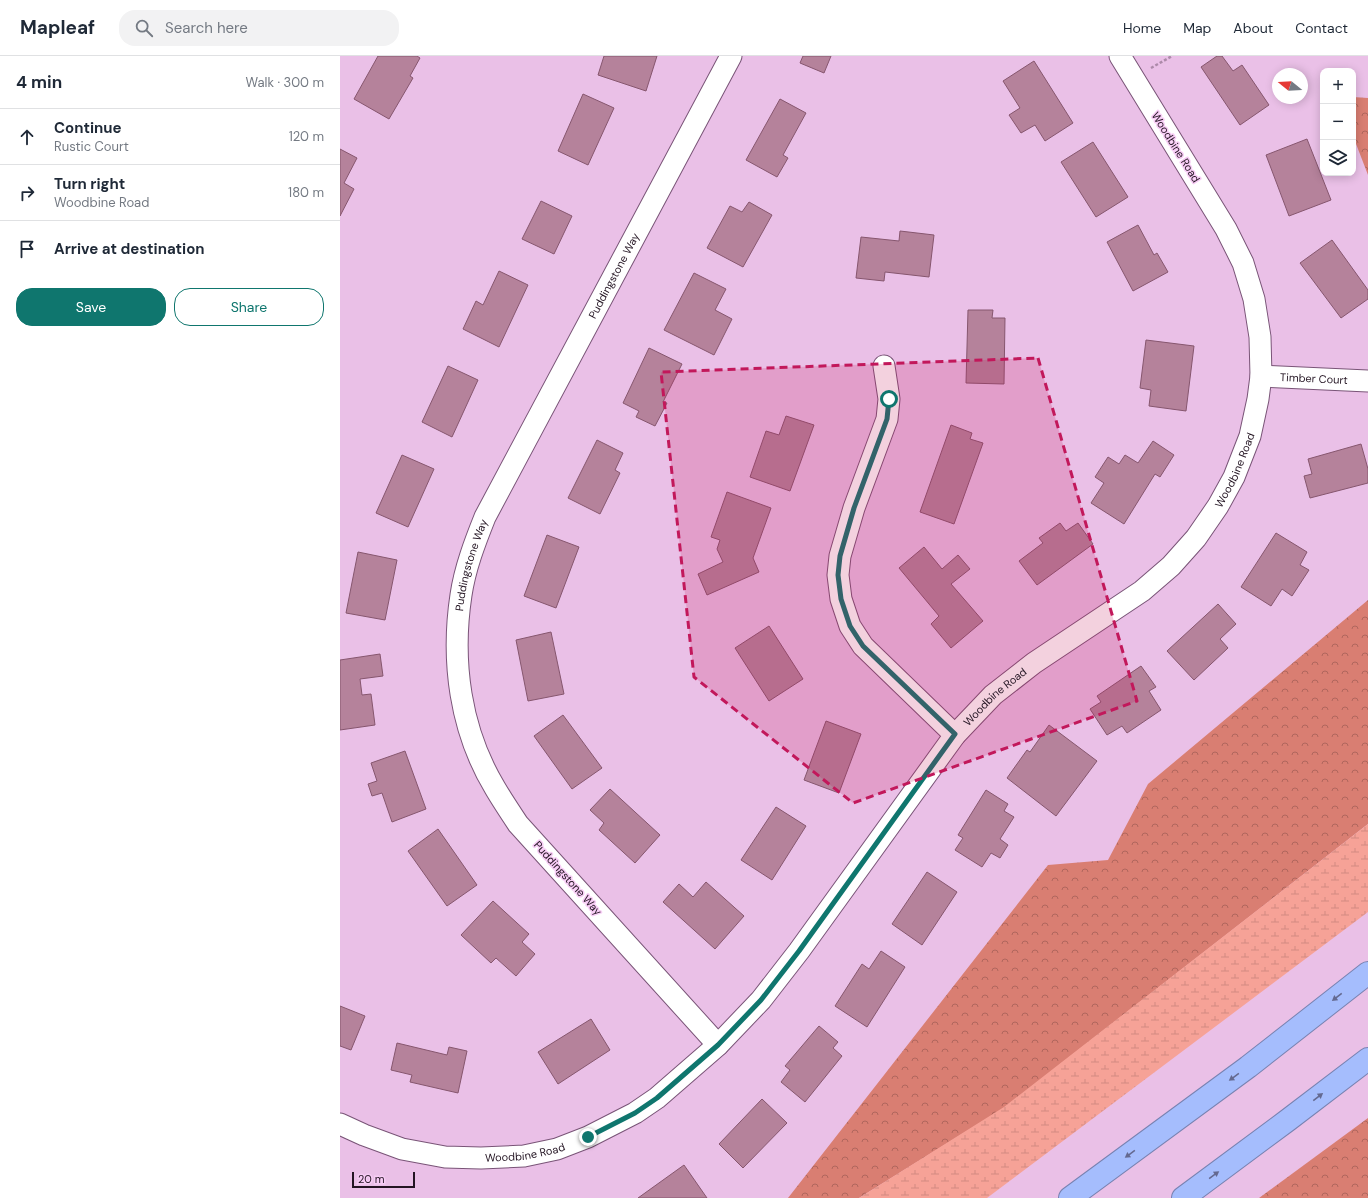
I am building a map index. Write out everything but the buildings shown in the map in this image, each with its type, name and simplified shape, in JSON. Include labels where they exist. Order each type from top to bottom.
[{"type":"highway","points":[[1070,1198],[1248,1067],[1368,974]]},
{"type":"highway","points":[[1183,1198],[1368,1059]]},
{"type":"street","name":"Puddingstone Way","points":[[718,1045],[518,824],[494,788],[478,754],[466,717],[458,680],[456,642],[461,594],[471,552],[485,517],[731,56]]},
{"type":"street","name":"Woodbine Road","points":[[340,1124],[364,1136],[402,1149],[445,1157],[481,1158],[524,1156],[557,1149],[588,1137],[635,1113],[657,1098],[718,1045],[761,1000],[799,951],[955,734],[993,695],[1034,663],[1142,591],[1171,566],[1196,538],[1218,506],[1234,477],[1250,436],[1261,376],[1260,337],[1257,314],[1243,263],[1226,229],[1120,56]]},
{"type":"street","points":[[884,366],[889,399],[887,419],[854,508],[840,556],[838,575],[841,599],[850,626],[863,646],[955,734]]},
{"type":"street","name":"Timber Court","points":[[1261,376],[1368,381]]},
{"type":"highlighted area","points":[[1038,358],[1137,701],[853,803],[694,677],[661,372]]},
{"type":"green space","points":[[1356,97],[1368,98],[1368,175],[1356,144]]},
{"type":"green space","points":[[1368,600],[1368,824],[1004,1108],[859,1198],[788,1198],[1048,865],[1108,860],[1148,784]]},
{"type":"green space","points":[[1368,824],[1368,912],[987,1198],[859,1198],[1004,1107]]},
{"type":"green space","points":[[1368,1118],[1368,1198],[1259,1198]]},
{"type":"route","points":[[588,1137],[635,1113],[657,1098],[718,1045],[761,1000],[799,951],[955,734],[863,646],[850,626],[841,599],[838,575],[840,556],[854,508],[887,419],[889,399]]}]
